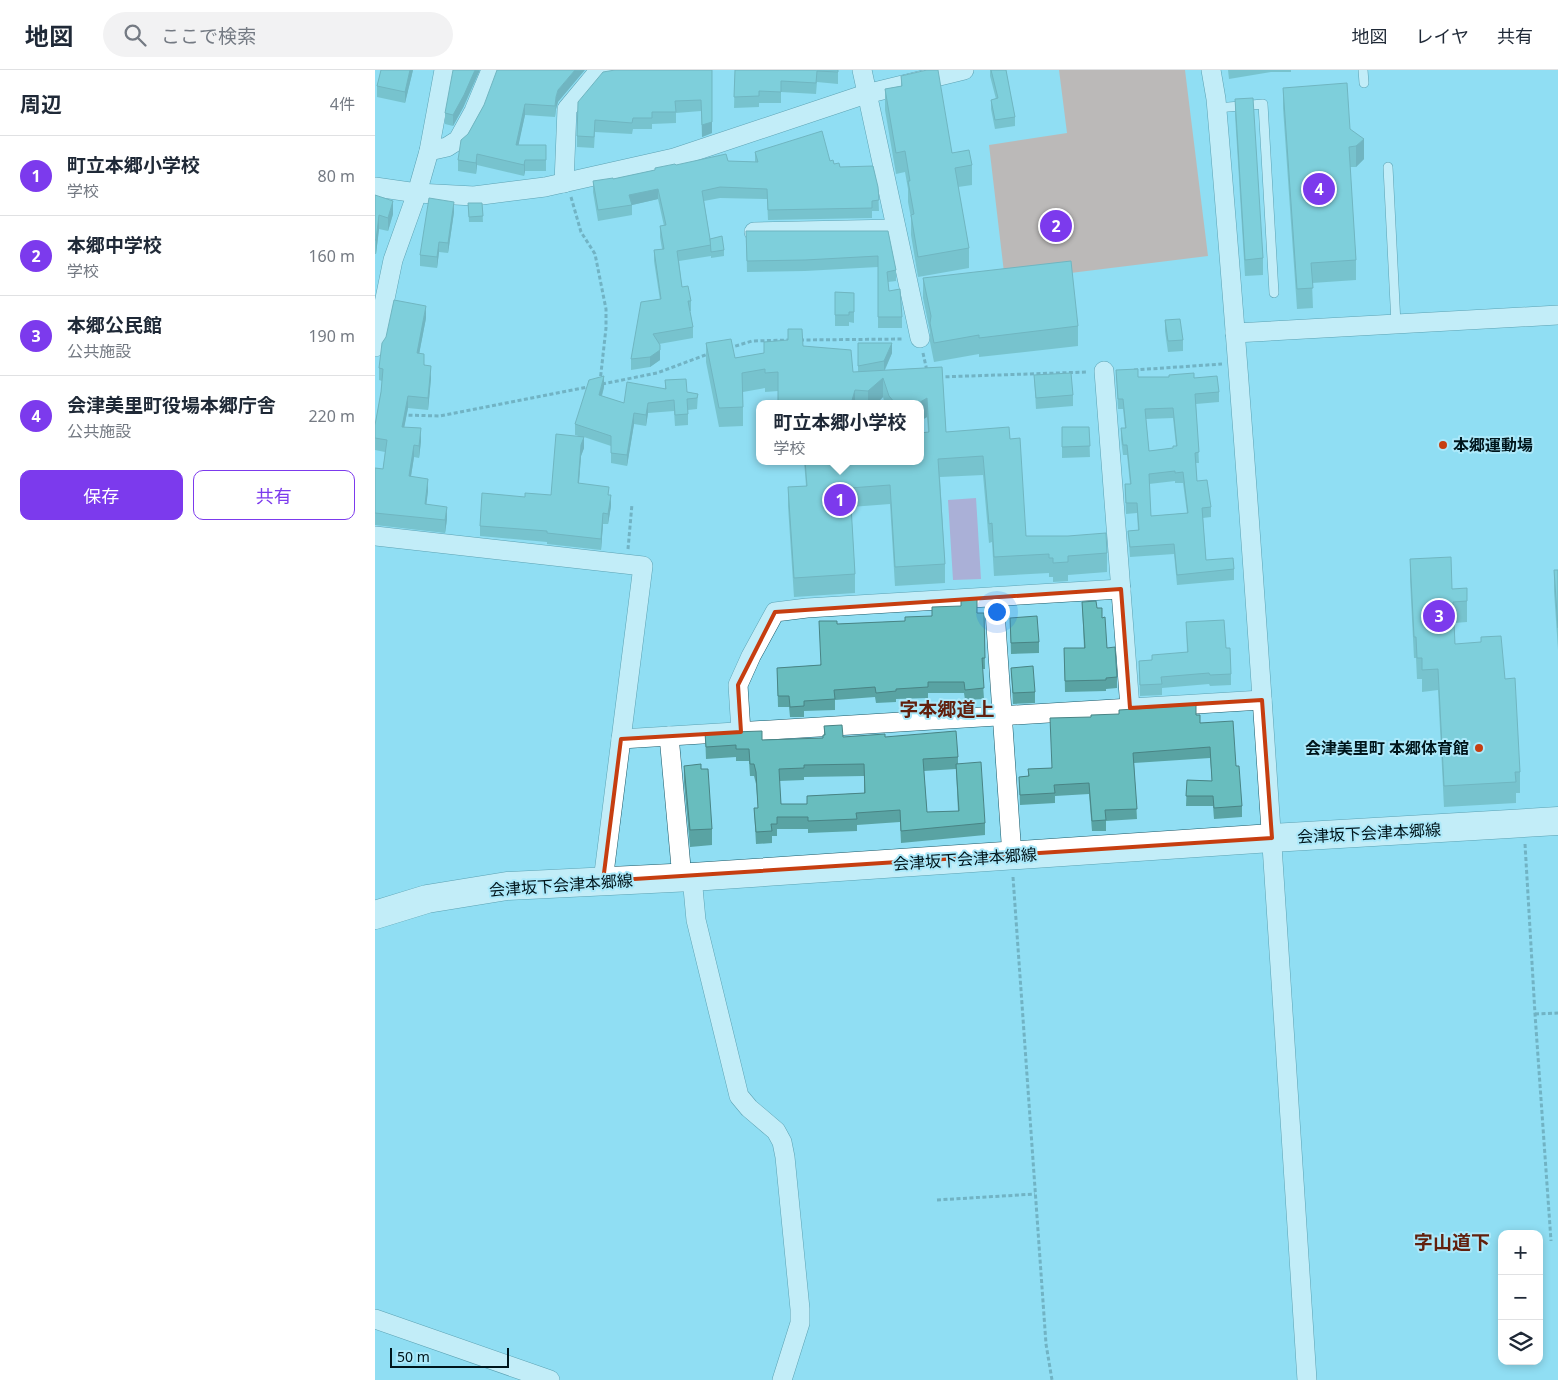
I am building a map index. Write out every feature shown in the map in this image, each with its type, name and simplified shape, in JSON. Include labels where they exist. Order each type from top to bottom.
[{"type":"main road","name":"会津坂下会津本郷線","points":[[375,915],[427,899],[507,886],[603,880],[1012,864],[1272,838],[1558,822]]},
{"type":"street","points":[[375,346],[393,260],[417,194],[429,151],[444,70]]},
{"type":"street","points":[[429,151],[447,148],[458,140],[474,111],[491,70]]},
{"type":"street","points":[[565,183],[567,109],[597,73],[615,70]]},
{"type":"street","points":[[862,70],[920,338]]},
{"type":"street","points":[[375,187],[417,194],[474,196],[565,183],[674,158],[867,94],[941,73],[964,70]]},
{"type":"street","points":[[1211,70],[1217,108],[1238,364],[1272,838],[1307,1380]]},
{"type":"street","points":[[751,232],[896,229]]},
{"type":"street","points":[[1235,333],[1558,315]]},
{"type":"street","points":[[1104,371],[1130,708]]},
{"type":"street","points":[[375,536],[643,566],[603,880]]},
{"type":"street","points":[[741,732],[738,685],[751,656],[775,612],[807,608],[1121,589]]},
{"type":"street","points":[[994,597],[1012,864]]},
{"type":"street","points":[[621,739],[1262,700]]},
{"type":"street","points":[[669,736],[687,878],[739,1096],[749,1108],[776,1131],[782,1142],[785,1157],[800,1323],[782,1380]]},
{"type":"street","points":[[375,1319],[550,1380]]},
{"type":"lane","points":[[1363,70],[1364,83]]},
{"type":"lane","points":[[1217,108],[1263,104],[1274,293]]},
{"type":"lane","points":[[1388,167],[1397,324]]},
{"type":"path","points":[[565,183],[581,232],[595,254],[606,308],[599,385],[657,373],[715,352]]},
{"type":"path","points":[[724,349],[752,341],[920,338],[928,377]]},
{"type":"path","points":[[938,377],[1238,364]]},
{"type":"path","points":[[401,415],[440,416],[590,386]]},
{"type":"path","points":[[627,564],[631,504]]},
{"type":"path","points":[[1524,824],[1551,1241]]},
{"type":"path","points":[[1012,864],[1046,1344],[1052,1380]]},
{"type":"path","points":[[1535,1014],[1558,1013]]},
{"type":"path","points":[[937,1200],[1035,1194]]},
{"type":"highlighted area","points":[[1121,589],[1130,708],[1262,700],[1272,838],[603,881],[621,739],[741,732],[738,685],[775,612]]},
{"type":"shaded area","points":[[1059,70],[1185,70],[1208,256],[1005,281],[989,145],[1067,133]]},
{"type":"shaded area","points":[[976,498],[981,579],[953,580],[948,500]]},
{"type":"building","points":[[381,70],[410,70],[405,92],[377,86]]},
{"type":"building","points":[[453,70],[475,70],[453,115],[445,113]]},
{"type":"building","points":[[497,70],[575,70],[558,90],[555,106],[525,104],[516,145],[546,145],[546,160],[525,160],[524,165],[477,154],[476,163],[458,160],[461,140],[468,134],[484,105]]},
{"type":"building","points":[[615,70],[712,70],[712,122],[702,125],[701,100],[675,101],[676,112],[652,112],[652,118],[633,118],[632,123],[595,120],[594,137],[577,136],[578,102],[603,72]]},
{"type":"building","points":[[735,70],[838,70],[838,72],[817,71],[816,83],[781,81],[781,92],[759,91],[759,96],[734,97]]},
{"type":"building","points":[[927,70],[938,70],[952,153],[969,150],[972,165],[955,168],[969,248],[918,257],[911,215],[914,214],[905,151],[896,153],[885,89],[902,86],[901,76]]},
{"type":"building","points":[[991,70],[1006,70],[1015,117],[995,120],[991,100],[998,98]]},
{"type":"building","points":[[1347,83],[1350,129],[1364,139],[1356,146],[1349,147],[1356,260],[1311,263],[1313,288],[1297,289],[1283,88]]},
{"type":"building","points":[[1253,98],[1263,258],[1245,260],[1235,99]]},
{"type":"building","points":[[822,131],[830,161],[833,160],[834,164],[839,163],[840,167],[873,166],[879,200],[872,201],[872,208],[768,210],[767,189],[720,187],[702,191],[711,245],[677,251],[682,287],[688,286],[691,301],[688,301],[693,327],[653,334],[660,345],[660,350],[650,357],[631,359],[641,302],[661,299],[654,250],[664,249],[660,226],[666,225],[658,189],[629,195],[632,205],[598,210],[593,181],[613,179],[655,170],[655,168],[726,154],[728,161],[758,162],[755,152]]},
{"type":"building","points":[[375,195],[393,201],[388,218],[379,215],[376,240],[375,240]]},
{"type":"building","points":[[429,198],[454,202],[448,243],[439,242],[437,257],[420,255]]},
{"type":"building","points":[[468,203],[482,203],[483,216],[469,217]]},
{"type":"building","points":[[746,231],[888,231],[896,270],[887,272],[889,291],[900,289],[902,317],[878,317],[878,256],[747,261]]},
{"type":"building","points":[[722,236],[724,250],[711,252],[710,239]]},
{"type":"building","points":[[1071,261],[1078,326],[979,338],[979,335],[934,343],[930,323],[931,316],[923,278]]},
{"type":"building","points":[[835,292],[854,293],[854,312],[849,312],[849,315],[835,315]]},
{"type":"building","points":[[394,300],[426,306],[417,353],[424,354],[424,365],[431,366],[428,398],[408,396],[402,427],[421,428],[419,446],[414,445],[409,476],[428,479],[425,504],[447,507],[445,520],[375,513],[375,468],[383,469],[387,440],[375,438],[383,369],[379,368],[382,343],[386,337]]},
{"type":"building","points":[[1180,319],[1183,340],[1168,341],[1165,320]]},
{"type":"building","points":[[788,329],[802,329],[803,346],[851,350],[853,372],[942,367],[946,432],[1009,427],[1010,439],[1020,438],[1026,536],[1068,536],[1106,533],[1107,553],[1068,556],[1068,562],[1053,563],[1053,558],[1049,558],[1049,554],[994,557],[992,523],[989,524],[983,456],[938,459],[945,564],[895,567],[890,485],[850,488],[855,574],[794,578],[788,487],[807,486],[805,465],[924,465],[924,433],[929,432],[927,398],[924,400],[892,400],[889,396],[883,378],[868,391],[855,390],[852,400],[778,400],[778,372],[765,373],[765,369],[742,373],[743,407],[719,408],[706,343],[731,339],[735,358],[764,353],[764,342],[788,340]]},
{"type":"building","points":[[858,343],[892,343],[884,361],[858,366]]},
{"type":"building","points":[[1138,369],[1138,377],[1169,377],[1169,375],[1194,373],[1194,378],[1217,376],[1219,392],[1195,394],[1199,452],[1195,453],[1197,481],[1207,480],[1211,507],[1202,508],[1206,560],[1233,558],[1234,569],[1177,575],[1174,544],[1130,547],[1128,531],[1139,530],[1137,503],[1126,503],[1125,484],[1131,484],[1127,445],[1123,445],[1121,428],[1126,428],[1123,399],[1118,399],[1116,370]],"holes":[[[1173,408],[1177,446],[1149,451],[1145,409]],[[1175,471],[1175,473],[1183,472],[1188,513],[1151,516],[1149,474]]]},
{"type":"building","points":[[1071,373],[1073,395],[1036,398],[1034,375]]},
{"type":"building","points":[[604,376],[599,395],[624,403],[627,382],[666,389],[665,380],[686,379],[687,392],[698,394],[697,398],[687,399],[688,414],[675,415],[674,400],[648,403],[646,415],[634,413],[627,455],[611,453],[611,436],[575,424],[589,380]]},
{"type":"building","points":[[1062,427],[1089,427],[1090,446],[1062,447]]},
{"type":"building","points":[[556,434],[584,437],[581,445],[578,483],[609,487],[608,495],[611,495],[608,514],[603,513],[601,539],[547,533],[547,531],[480,526],[482,493],[525,497],[525,493],[551,495]]},
{"type":"building","points":[[1451,557],[1452,589],[1467,588],[1467,601],[1453,602],[1455,644],[1481,642],[1481,637],[1501,636],[1505,679],[1515,678],[1520,772],[1515,772],[1516,782],[1444,786],[1438,669],[1422,670],[1422,658],[1417,658],[1416,637],[1414,637],[1410,559]]},
{"type":"building","points":[[1554,570],[1558,570],[1558,628]]},
{"type":"building","points":[[977,599],[977,613],[984,613],[985,658],[982,658],[984,688],[965,690],[964,682],[928,682],[928,687],[896,689],[896,691],[876,693],[875,687],[834,690],[835,699],[804,701],[804,706],[790,707],[789,696],[778,696],[777,668],[821,665],[819,621],[837,621],[837,624],[905,621],[905,617],[932,616],[932,607],[961,606],[961,600]]},
{"type":"building","points":[[1096,601],[1097,608],[1102,608],[1102,618],[1105,617],[1107,648],[1115,647],[1117,677],[1106,678],[1106,680],[1065,681],[1064,648],[1085,648],[1082,602]]},
{"type":"building","points":[[1037,616],[1039,642],[1011,643],[1010,618]]},
{"type":"building","points":[[1224,620],[1226,648],[1230,648],[1231,674],[1210,675],[1209,673],[1161,677],[1162,684],[1140,685],[1139,661],[1152,660],[1152,655],[1188,652],[1186,622]]},
{"type":"building","points":[[1033,666],[1035,692],[1013,693],[1011,668]]},
{"type":"building","points":[[1196,705],[1196,715],[1200,715],[1200,723],[1233,721],[1236,766],[1239,766],[1242,806],[1214,808],[1213,796],[1186,796],[1187,780],[1212,781],[1210,747],[1133,753],[1137,809],[1105,810],[1106,820],[1092,821],[1089,783],[1054,785],[1055,793],[1020,795],[1019,777],[1029,776],[1028,769],[1052,768],[1050,718],[1091,717],[1091,715],[1119,714],[1119,710]]},
{"type":"building","points":[[842,725],[843,737],[885,734],[885,737],[956,731],[958,757],[923,759],[927,812],[959,811],[956,764],[981,762],[985,823],[901,831],[900,810],[856,813],[857,819],[808,821],[808,817],[777,817],[777,824],[771,824],[772,831],[756,832],[754,808],[758,808],[756,772],[754,764],[750,764],[749,749],[736,749],[736,745],[706,747],[705,733],[762,731],[762,740],[823,738],[823,735],[825,735],[824,726]],"holes":[[[864,764],[865,793],[807,796],[807,804],[781,804],[779,769],[804,768],[804,765]]]},
{"type":"building","points":[[701,764],[701,769],[708,769],[712,829],[690,830],[684,766]]},
{"type":"place","name":"会津美里町役場本郷庁舎","points":[[1319,189]]},
{"type":"place","name":"本郷中学校","points":[[1056,226]]},
{"type":"place","name":"本郷運動場","points":[[1443,445]]},
{"type":"place","name":"町立本郷小学校","points":[[840,500]]},
{"type":"place","name":"本郷公民館","points":[[1439,616]]},
{"type":"place","name":"会津美里町 本郷体育館","points":[[1479,748]]},
{"type":"district","name":"字本郷道上","points":[[947,709]]},
{"type":"district","name":"字山道下","points":[[1452,1242]]}]
